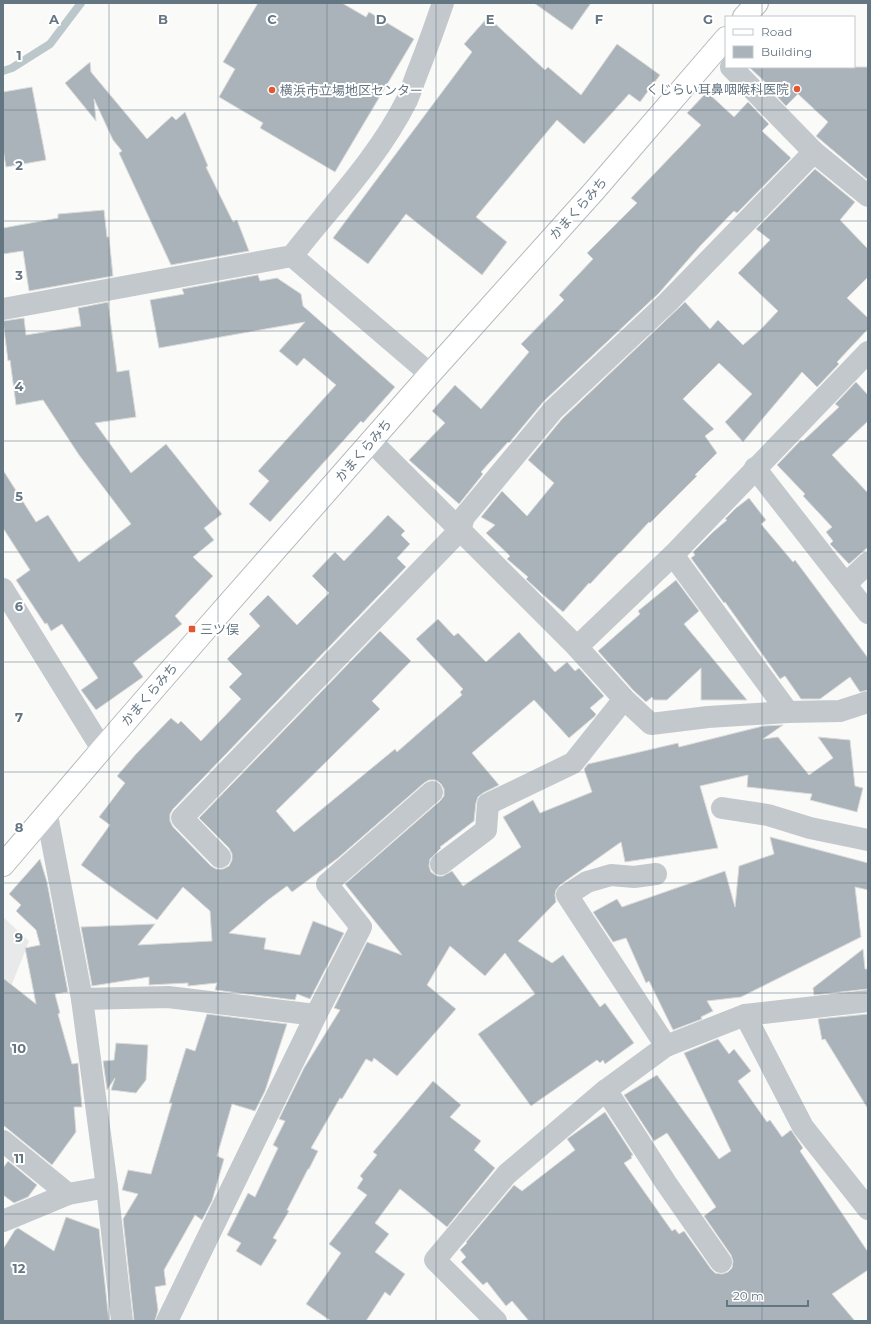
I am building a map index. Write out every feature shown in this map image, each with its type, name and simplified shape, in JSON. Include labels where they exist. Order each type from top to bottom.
[{"type":"main road","points":[[745,16],[757,3]]},
{"type":"main road","name":"かまくらみち","points":[[3,865],[102,749],[430,374],[722,50]]},
{"type":"street","points":[[3,309],[292,256],[360,173],[390,129],[407,99],[443,3]]},
{"type":"street","points":[[732,68],[814,152],[868,196]]},
{"type":"street","points":[[220,857],[182,818],[460,530],[464,517],[553,410],[668,302],[814,152]]},
{"type":"street","points":[[292,256],[430,374]]},
{"type":"street","points":[[577,648],[673,555],[868,352]]},
{"type":"street","points":[[371,441],[577,648],[624,699],[651,724],[708,717],[788,712],[840,711],[868,702]]},
{"type":"street","points":[[756,468],[868,613]]},
{"type":"street","points":[[673,555],[788,712]]},
{"type":"street","points":[[846,584],[868,563]]},
{"type":"street","points":[[3,590],[102,749]]},
{"type":"street","points":[[442,864],[486,830],[488,804],[573,763],[624,699]]},
{"type":"street","points":[[167,1321],[316,1015],[361,927],[327,884],[432,792]]},
{"type":"street","points":[[722,808],[768,815],[810,828],[868,840]]},
{"type":"street","points":[[47,815],[82,999],[107,1186],[122,1321]]},
{"type":"street","points":[[656,874],[634,877],[611,875],[587,882],[567,895],[666,1046]]},
{"type":"street","points":[[82,999],[168,997],[316,1015]]},
{"type":"street","points":[[496,1321],[435,1260],[507,1174],[606,1090],[666,1046],[745,1015],[868,1001]]},
{"type":"street","points":[[745,1015],[803,1126],[868,1209]]},
{"type":"street","points":[[606,1090],[666,1183],[721,1262]]},
{"type":"street","points":[[3,1141],[68,1194]]},
{"type":"street","points":[[3,1222],[68,1194],[107,1186]]},
{"type":"shaded area","points":[[3,917],[29,941],[12,984],[17,1033],[3,1038]]},
{"type":"building","name":"横浜市立場地区センター","points":[[258,3],[342,3],[366,17],[369,12],[414,39],[335,172],[260,128],[263,123],[219,97],[235,69],[223,62]]},
{"type":"building","points":[[534,3],[591,3],[572,30]]},
{"type":"building","points":[[488,17],[545,70],[548,67],[581,95],[617,44],[660,75],[640,102],[629,94],[584,144],[557,120],[476,217],[507,242],[482,275],[406,214],[368,264],[333,238],[472,52],[464,44]]},
{"type":"building","points":[[90,62],[91,72],[147,139],[172,116],[176,120],[185,112],[208,166],[206,167],[233,222],[237,220],[249,251],[171,265],[119,153],[122,151],[113,140],[94,99],[96,121],[65,83]]},
{"type":"building","points":[[868,67],[868,180],[816,136],[828,122],[798,94],[786,106],[765,84],[766,83],[750,68]]},
{"type":"building","points":[[32,87],[46,160],[6,167],[3,149],[3,92]]},
{"type":"building","points":[[707,92],[734,117],[748,102],[769,124],[762,131],[791,158],[737,213],[734,211],[701,245],[659,293],[544,401],[509,443],[508,442],[481,472],[483,474],[459,504],[409,460],[445,423],[432,411],[455,385],[481,409],[529,352],[521,344],[564,300],[559,295],[593,259],[587,253],[637,203],[631,198],[701,125],[687,113]]},
{"type":"building","points":[[815,169],[855,202],[840,220],[868,249],[868,277],[847,298],[868,318],[868,329],[837,362],[839,364],[817,387],[802,372],[743,442],[725,422],[752,394],[719,363],[683,399],[714,429],[705,436],[717,453],[695,475],[697,476],[650,523],[649,522],[590,584],[589,583],[563,612],[526,579],[528,577],[507,559],[510,556],[486,533],[495,525],[481,517],[502,491],[527,516],[554,483],[528,460],[562,419],[685,302],[710,329],[718,320],[743,345],[760,330],[778,311],[738,273],[770,240],[756,229]]},
{"type":"building","points":[[104,210],[107,237],[109,237],[113,276],[29,291],[23,251],[3,254],[3,228],[58,218],[58,214]]},
{"type":"building","points":[[258,275],[260,281],[277,278],[301,294],[303,306],[395,387],[363,423],[361,421],[270,522],[249,504],[269,481],[258,471],[336,385],[304,358],[297,366],[279,351],[305,322],[159,348],[150,300],[184,294],[182,289]]},
{"type":"building","points":[[108,302],[117,372],[129,370],[136,417],[95,423],[131,473],[166,444],[222,514],[204,528],[214,540],[193,557],[213,576],[175,616],[182,624],[133,663],[143,677],[96,710],[81,690],[98,678],[62,624],[51,631],[47,623],[45,624],[16,580],[30,570],[3,528],[3,470],[36,522],[48,515],[79,562],[131,524],[79,455],[43,400],[16,405],[3,321],[24,318],[26,335],[81,326],[78,308]]},
{"type":"building","points":[[856,382],[868,395],[868,421],[832,455],[868,493],[868,547],[849,564],[830,544],[833,541],[826,532],[832,527],[803,496],[805,494],[777,465],[801,440],[803,441],[839,407],[835,404]]},
{"type":"building","points":[[749,498],[766,520],[761,524],[793,562],[795,560],[868,658],[868,690],[860,692],[850,677],[820,699],[801,699],[785,676],[780,679],[725,602],[724,603],[691,558],[695,555],[693,552],[727,520],[725,519],[736,508]]},
{"type":"building","points":[[388,515],[405,531],[401,535],[410,544],[397,558],[406,567],[173,809],[170,814],[170,821],[173,827],[211,866],[216,869],[223,869],[229,866],[232,860],[232,854],[229,848],[199,818],[380,631],[411,661],[372,701],[380,709],[276,811],[294,832],[395,749],[397,752],[462,695],[460,692],[463,689],[416,639],[438,619],[454,636],[458,633],[486,662],[519,632],[555,672],[567,662],[575,671],[579,668],[604,696],[590,708],[596,714],[595,716],[569,738],[534,700],[472,753],[499,785],[478,797],[474,821],[440,847],[441,848],[430,859],[429,866],[431,872],[437,876],[443,876],[452,871],[463,886],[521,847],[503,817],[533,800],[540,813],[592,792],[584,769],[588,764],[678,743],[679,747],[763,726],[783,725],[763,739],[778,737],[809,775],[833,758],[818,737],[850,740],[855,786],[863,788],[857,812],[810,800],[812,794],[747,787],[748,775],[700,786],[718,848],[625,862],[621,842],[560,885],[556,890],[556,902],[518,941],[552,963],[563,955],[600,1007],[605,1003],[634,1043],[605,1064],[603,1060],[600,1063],[597,1060],[531,1106],[478,1034],[535,994],[505,953],[485,976],[450,946],[427,985],[456,1009],[397,1076],[374,1058],[372,1062],[366,1059],[342,1099],[340,1098],[311,1148],[318,1151],[287,1210],[289,1211],[273,1238],[277,1240],[261,1266],[236,1251],[241,1243],[227,1235],[248,1193],[255,1197],[278,1148],[273,1145],[285,1121],[279,1119],[304,1068],[340,1010],[334,1008],[367,942],[402,955],[345,884],[440,801],[444,796],[444,789],[436,780],[429,780],[424,783],[338,858],[292,892],[287,886],[229,933],[266,938],[264,949],[300,955],[313,921],[344,933],[310,999],[297,994],[295,1000],[215,990],[217,983],[188,986],[188,983],[149,985],[149,977],[92,986],[81,927],[155,924],[138,945],[212,941],[210,911],[183,887],[157,920],[81,865],[110,825],[99,817],[125,783],[117,776],[136,754],[171,718],[178,724],[181,721],[201,741],[241,699],[229,687],[242,674],[227,659],[260,626],[249,614],[268,595],[297,625],[329,593],[312,576],[335,552],[344,561]]},
{"type":"building","points":[[676,580],[699,611],[684,624],[747,700],[701,700],[701,668],[667,700],[654,700],[652,697],[646,702],[633,690],[598,651],[640,614],[638,611]]},
{"type":"building","points":[[770,837],[868,863],[868,890],[855,887],[861,937],[741,997],[707,1001],[713,1011],[701,1017],[702,1019],[673,1030],[649,981],[646,983],[626,938],[613,942],[593,912],[617,899],[622,907],[725,871],[735,907],[739,866],[774,854]]},
{"type":"building","points":[[40,859],[47,882],[68,992],[55,994],[60,1013],[58,1014],[72,1064],[78,1063],[82,1107],[74,1107],[76,1132],[52,1165],[3,1125],[3,978],[36,1004],[25,948],[40,945],[36,930],[16,911],[21,905],[9,894]]},
{"type":"building","points":[[863,949],[865,969],[868,969],[868,989],[814,995],[813,988]]},
{"type":"building","points":[[207,1014],[287,1024],[265,1091],[255,1111],[232,1104],[217,1156],[224,1159],[212,1201],[202,1220],[195,1215],[164,1270],[166,1285],[155,1287],[158,1310],[155,1321],[134,1321],[123,1219],[138,1194],[122,1190],[128,1170],[151,1174],[172,1103],[169,1103],[186,1048],[195,1051]]},
{"type":"building","points":[[868,1014],[868,1109],[825,1039],[822,1040],[818,1019]]},
{"type":"building","points":[[718,1039],[729,1054],[734,1049],[751,1071],[738,1081],[767,1122],[770,1120],[782,1137],[791,1130],[803,1148],[800,1151],[868,1252],[868,1270],[832,1294],[855,1321],[529,1321],[512,1301],[506,1306],[487,1282],[483,1285],[461,1262],[466,1257],[460,1250],[514,1185],[522,1191],[575,1150],[567,1139],[605,1112],[633,1155],[631,1156],[632,1158],[624,1163],[672,1231],[675,1229],[679,1234],[684,1231],[715,1273],[722,1274],[728,1272],[732,1268],[733,1261],[731,1255],[704,1216],[716,1207],[667,1133],[654,1141],[624,1095],[657,1075],[719,1159],[731,1151],[684,1053]]},
{"type":"building","points":[[116,1043],[148,1045],[146,1080],[136,1093],[111,1090],[115,1078],[107,1090],[103,1061],[114,1060]]},
{"type":"building","points":[[433,1081],[461,1105],[450,1117],[481,1141],[474,1150],[495,1168],[447,1227],[400,1189],[375,1223],[389,1234],[375,1252],[405,1274],[390,1296],[385,1292],[366,1321],[331,1321],[306,1304],[341,1253],[329,1244],[367,1195],[357,1188],[363,1179],[360,1176],[377,1155],[373,1152]]},
{"type":"building","points":[[8,1161],[37,1185],[28,1197],[14,1203],[3,1195],[3,1168]]},
{"type":"building","points":[[66,1217],[99,1229],[109,1321],[3,1321],[3,1249],[15,1230],[18,1228],[54,1251]]},
{"type":"waterway","points":[[3,71],[12,68],[50,44],[81,3]]},
{"type":"place","name":"くじらい耳鼻咽喉科医院","points":[[797,89]]},
{"type":"place","name":"横浜市立場地区センター","points":[[272,90]]},
{"type":"place","name":"三ツ俣","points":[[192,629]]}]
